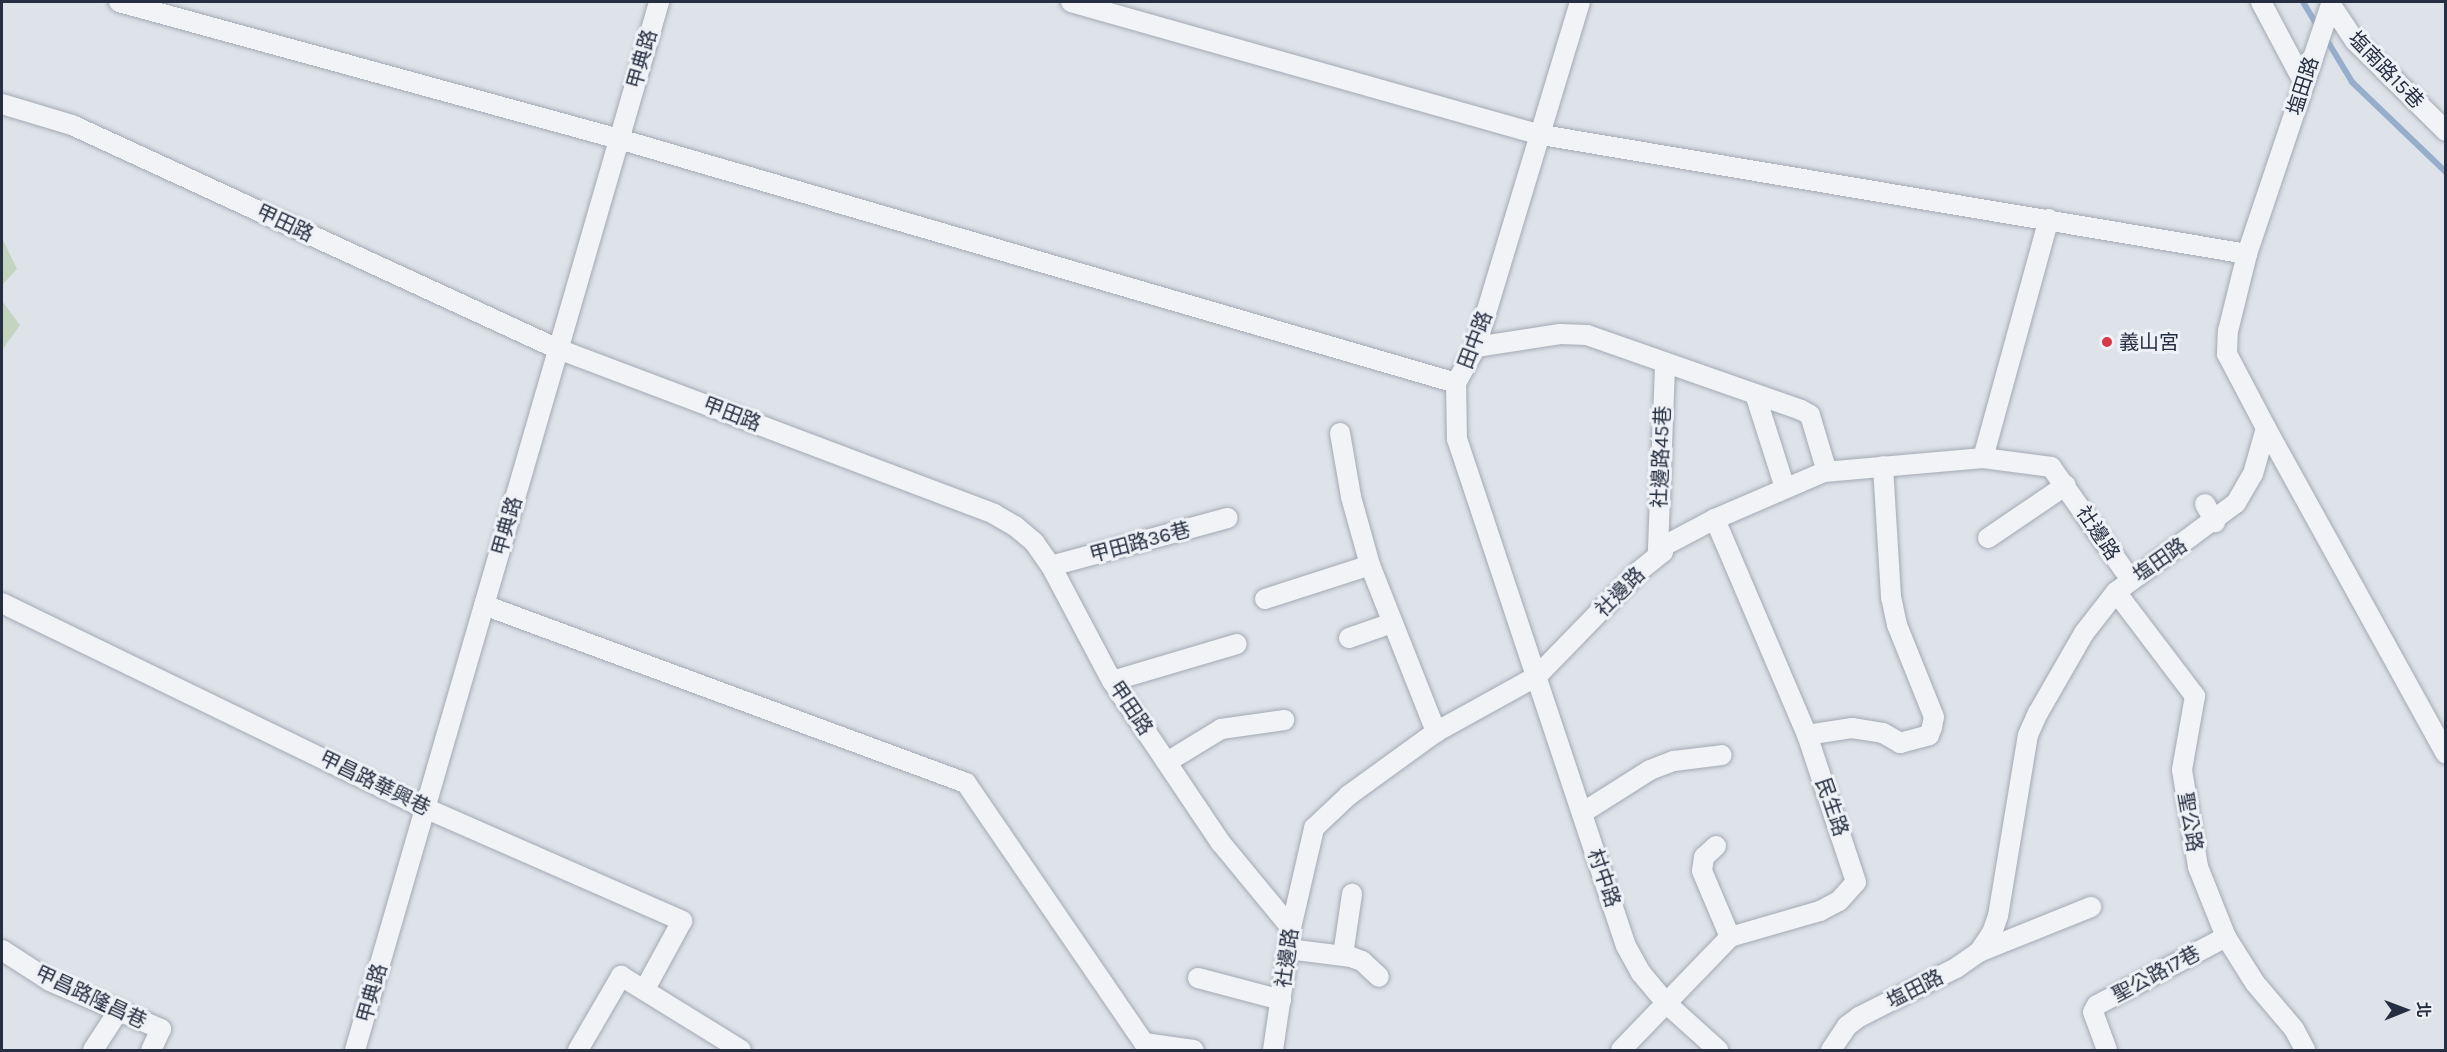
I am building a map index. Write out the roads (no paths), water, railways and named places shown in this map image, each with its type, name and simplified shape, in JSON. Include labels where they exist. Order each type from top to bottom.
[{"type":"street","points":[[119,2],[619,139],[1456,383]]},
{"type":"street","name":"甲典路","points":[[355,1050],[659,2]]},
{"type":"street","points":[[1071,2],[1542,135],[2247,254]]},
{"type":"street","name":"田中路","points":[[1537,676],[1457,438],[1456,383],[1476,347],[1542,135],[1580,2]]},
{"type":"street","points":[[2260,2],[2304,83]]},
{"type":"street","name":"塩田路","points":[[1831,1050],[1847,1026],[1860,1017],[1956,968],[1978,952],[1992,933],[1998,916],[2028,735],[2084,633],[2123,586],[2215,522],[2236,503],[2253,474],[2266,428],[2227,354],[2228,331],[2247,254],[2332,3]]},
{"type":"street","name":"塩南路15巷","points":[[2332,3],[2355,41],[2445,131]]},
{"type":"street","name":"甲田路","points":[[2,104],[72,125],[558,349],[994,514],[1034,542],[1051,566],[1112,681],[1221,843],[1291,928]]},
{"type":"street","points":[[1983,458],[2049,219]]},
{"type":"street","points":[[1476,347],[1560,334],[1587,335],[1665,365],[1755,394],[1810,415],[1827,471]]},
{"type":"street","name":"社邊路45巷","points":[[1658,549],[1665,365]]},
{"type":"street","points":[[1755,394],[1785,488]]},
{"type":"street","points":[[2266,428],[2445,754]]},
{"type":"street","points":[[1340,433],[1351,497],[1370,565],[1436,732]]},
{"type":"street","name":"社邊路","points":[[1273,1050],[1291,928],[1314,828],[1349,795],[1436,732],[1537,676],[1638,572],[1663,552],[1658,549],[1715,519],[1827,471],[1983,458],[2045,465],[2066,485],[2123,586]]},
{"type":"street","points":[[1807,735],[1852,728],[1883,733],[1899,743],[1929,735],[1932,727],[1934,717],[1898,625],[1891,597],[1883,466]]},
{"type":"street","points":[[1988,538],[2066,485]]},
{"type":"street","points":[[2205,504],[2215,522]]},
{"type":"street","name":"甲田路36巷","points":[[1051,566],[1228,518]]},
{"type":"street","name":"民生路","points":[[1621,1050],[1731,937],[1820,911],[1839,901],[1856,882],[1855,872],[1807,735],[1715,519]]},
{"type":"street","points":[[1265,599],[1370,565]]},
{"type":"street","name":"聖公路","points":[[2123,586],[2195,696],[2182,770],[2186,806],[2198,867],[2226,937],[2255,983],[2294,1029],[2305,1050]]},
{"type":"street","name":"甲昌路華興巷","points":[[2,603],[425,808],[682,921],[645,990]]},
{"type":"street","points":[[484,605],[966,783],[1144,1043],[1194,1050]]},
{"type":"street","points":[[1349,638],[1392,623]]},
{"type":"street","points":[[1112,681],[1237,644]]},
{"type":"street","name":"村中路","points":[[1537,676],[1626,946],[1641,973],[1667,1003],[1718,1050]]},
{"type":"street","points":[[1167,762],[1221,729],[1284,720]]},
{"type":"street","points":[[1582,813],[1650,770],[1674,761],[1722,755]]},
{"type":"street","points":[[1716,846],[1704,857],[1702,872],[1731,937]]},
{"type":"street","points":[[1343,955],[1352,894]]},
{"type":"street","points":[[1978,952],[2091,907]]},
{"type":"street","name":"聖公路17巷","points":[[2107,1050],[2093,1012],[2097,1005],[2226,937]]},
{"type":"street","points":[[1288,949],[1343,955],[1362,961],[1379,977]]},
{"type":"street","name":"甲昌路隆昌巷","points":[[2,950],[50,981],[117,1013],[161,1029],[151,1050]]},
{"type":"street","points":[[578,1050],[621,976],[741,1050]]},
{"type":"street","points":[[1198,978],[1281,1000]]},
{"type":"street","points":[[93,1050],[117,1013]]},
{"type":"waterway","points":[[2303,2],[2319,29]]},
{"type":"waterway","points":[[2325,37],[2352,82],[2446,172]]},
{"type":"place","name":"義山宮","points":[[2107,342]]}]
